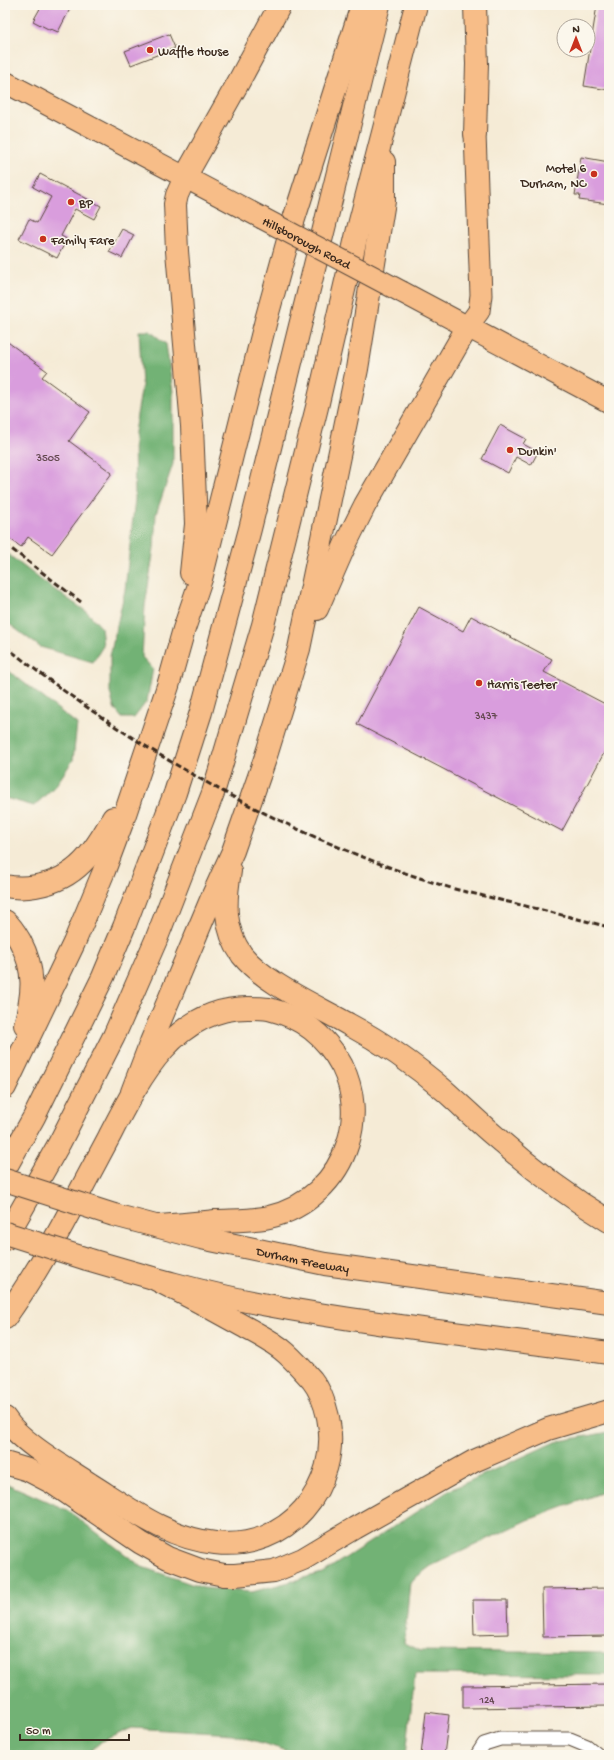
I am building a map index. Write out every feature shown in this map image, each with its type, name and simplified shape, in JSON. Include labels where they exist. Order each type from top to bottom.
[{"type":"highway","points":[[184,629],[196,524],[192,426],[177,251],[175,206],[177,195],[185,177],[280,5]]},
{"type":"highway","points":[[5,1087],[74,943],[104,871],[122,824],[140,766],[168,686],[207,557],[266,320],[285,252],[362,5]]},
{"type":"highway","points":[[5,1169],[34,1117],[103,977],[124,927],[175,793],[201,712],[250,529],[379,5]]},
{"type":"highway","points":[[5,1239],[60,1142],[114,1036],[156,940],[206,814],[263,625],[316,414],[356,237],[416,5]]},
{"type":"highway","points":[[475,5],[477,64],[475,134]]},
{"type":"highway","points":[[5,1328],[11,1309],[67,1218],[132,1092],[151,1042],[213,895],[234,851],[266,759],[299,648],[343,439],[362,338],[384,201],[384,132]]},
{"type":"highway","points":[[299,648],[345,545],[365,505],[468,326]]},
{"type":"highway","points":[[5,886],[26,888],[41,885],[58,880],[75,870],[100,841],[140,766]]},
{"type":"highway","points":[[234,851],[227,896],[228,926],[237,946],[250,964],[274,982],[352,1026],[409,1062],[444,1090],[497,1139],[550,1182],[609,1221]]},
{"type":"highway","points":[[5,921],[24,948],[32,974],[30,1004],[15,1066]]},
{"type":"highway","points":[[132,1092],[150,1066],[173,1039],[198,1019],[228,1010],[264,1008],[278,1011],[302,1022],[323,1038],[343,1068],[351,1092],[352,1126],[346,1150],[333,1174],[314,1195],[287,1210],[272,1216],[251,1220],[157,1226]]},
{"type":"highway","name":"Durham Freeway","points":[[5,1180],[114,1215],[201,1238],[325,1264],[609,1303]]},
{"type":"highway","points":[[5,1233],[153,1278],[261,1304],[319,1314],[609,1353]]},
{"type":"highway","points":[[5,1418],[19,1434],[76,1475],[157,1525],[193,1539],[217,1544],[243,1543],[272,1534],[294,1519],[309,1504],[317,1492],[323,1480],[330,1448],[329,1425],[321,1395],[313,1381],[286,1352],[270,1341],[204,1304],[153,1278]]},
{"type":"highway","points":[[5,1463],[28,1470],[51,1482],[141,1543],[168,1558],[200,1570],[224,1575],[235,1575],[274,1571],[303,1560],[355,1528],[474,1461],[548,1429],[609,1411]]},
{"type":"main road","name":"Hillsborough Road","points":[[5,82],[609,402]]},
{"type":"main road","points":[[468,326],[479,311],[481,295],[475,134]]},
{"type":"street","points":[[477,1755],[484,1744],[493,1740],[562,1739],[576,1741],[598,1755]]},
{"type":"green space","points":[[139,331],[150,331],[166,344],[173,392],[173,464],[156,514],[154,548],[145,606],[142,657],[153,669],[147,701],[134,718],[122,718],[114,708],[110,692],[110,656],[125,590],[135,499],[134,432],[142,386]]},
{"type":"green space","points":[[5,552],[45,583],[87,612],[101,627],[103,646],[93,662],[40,647],[5,621]]},
{"type":"green space","points":[[5,668],[77,724],[73,760],[56,785],[34,806],[5,798]]},
{"type":"green space","points":[[609,1432],[609,1490],[528,1520],[431,1566],[410,1582],[404,1643],[420,1651],[609,1653],[609,1675],[415,1674],[406,1755],[301,1755],[232,1734],[132,1728],[102,1741],[86,1755],[5,1755],[5,1483],[67,1510],[142,1567],[203,1588],[252,1592],[322,1573],[450,1490],[555,1442]]},
{"type":"building","points":[[42,5],[72,5],[58,32],[51,29],[50,30],[33,21]]},
{"type":"building","points":[[597,5],[609,5],[609,90],[584,86],[588,58],[596,58],[595,18]]},
{"type":"building","name":"Waffle House","points":[[169,34],[175,48],[131,65],[125,51]]},
{"type":"building","name":"Motel 6 Durham, NC","points":[[581,157],[609,162],[609,204],[579,200],[580,195],[575,195]]},
{"type":"building","name":"BP","points":[[40,174],[101,206],[94,219],[75,209],[61,236],[67,239],[57,258],[19,239],[29,219],[37,223],[51,197],[33,187]]},
{"type":"building","points":[[122,229],[134,235],[122,258],[109,252]]},
{"type":"building","points":[[5,340],[47,371],[42,377],[90,412],[69,441],[112,473],[52,554],[28,537],[21,547],[5,535]]},
{"type":"building","name":"Dunkin'","points":[[500,425],[526,439],[523,444],[538,452],[531,465],[516,457],[508,473],[482,459]]},
{"type":"building","points":[[419,607],[463,631],[471,616],[552,659],[544,672],[609,706],[609,756],[604,753],[562,831],[357,724]]},
{"type":"building","points":[[609,1588],[609,1636],[543,1637],[542,1589]]},
{"type":"building","points":[[473,1600],[507,1600],[508,1634],[474,1635]]},
{"type":"building","points":[[608,1684],[609,1706],[463,1708],[463,1686]]},
{"type":"building","points":[[426,1712],[449,1715],[444,1755],[421,1755]]},
{"type":"railway","points":[[5,544],[81,602]]},
{"type":"railway","points":[[5,646],[108,722],[162,756],[217,788],[273,817],[331,844],[390,868],[451,888],[609,927]]},
{"type":"place","name":"Waffle House","points":[[150,50]]},
{"type":"place","name":"Motel 6 Durham, NC","points":[[594,174]]},
{"type":"place","name":"BP","points":[[71,202]]},
{"type":"place","name":"Family Fare","points":[[43,239]]},
{"type":"place","name":"Dunkin'","points":[[510,450]]},
{"type":"place","name":"Harris Teeter","points":[[479,683]]}]
